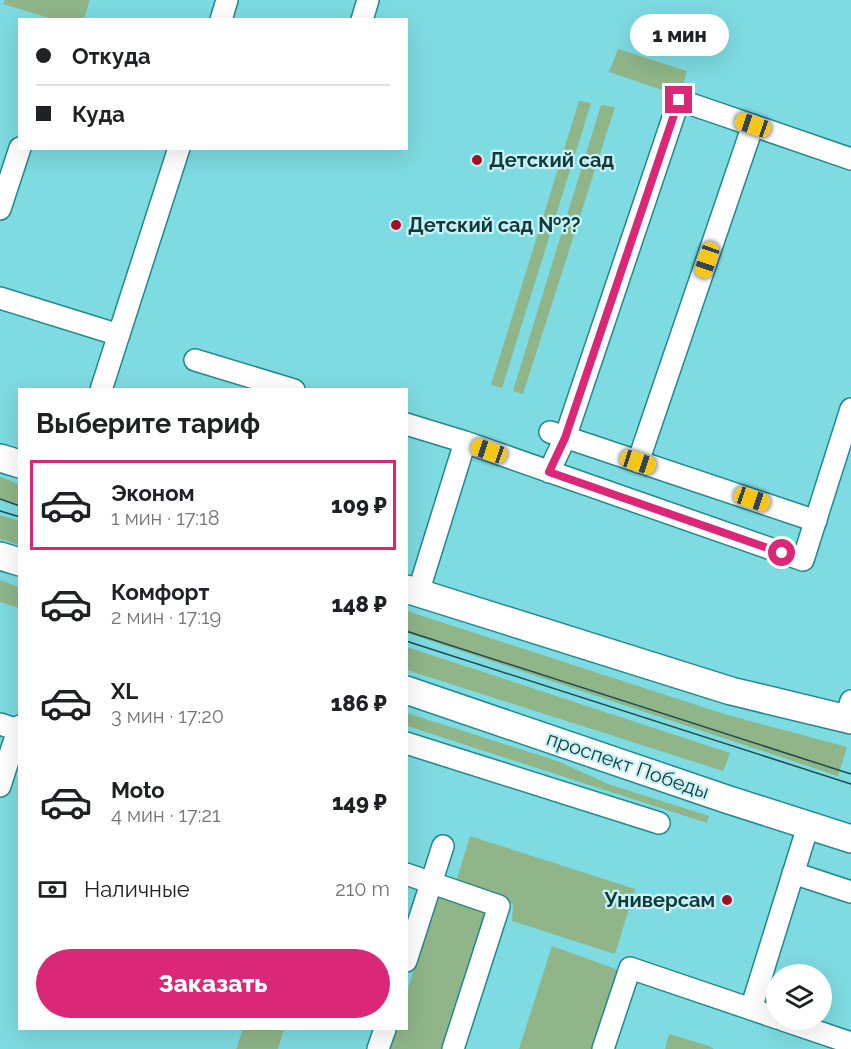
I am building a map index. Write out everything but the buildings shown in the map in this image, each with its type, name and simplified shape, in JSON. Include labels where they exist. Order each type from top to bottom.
[{"type":"main road","points":[[0,458],[18,463]]},
{"type":"main road","points":[[0,556],[18,561]]},
{"type":"main road","points":[[412,591],[731,691],[849,713]]},
{"type":"main road","name":"проспект Победы","points":[[408,691],[851,839]]},
{"type":"lane","points":[[222,18],[227,0]]},
{"type":"lane","points":[[363,18],[368,0]]},
{"type":"lane","points":[[549,472],[557,435],[679,100],[851,159]]},
{"type":"lane","points":[[638,462],[753,125]]},
{"type":"lane","points":[[0,209],[19,150]]},
{"type":"lane","points":[[102,388],[178,150]]},
{"type":"lane","points":[[0,298],[118,335]]},
{"type":"lane","points":[[195,360],[287,388]]},
{"type":"lane","points":[[408,425],[465,442],[803,560],[851,409]]},
{"type":"lane","points":[[557,435],[816,521]]},
{"type":"lane","points":[[412,591],[465,442]]},
{"type":"lane","points":[[0,786],[14,736]]},
{"type":"lane","points":[[408,744],[659,823]]},
{"type":"lane","points":[[751,1009],[808,825]]},
{"type":"lane","points":[[408,955],[443,846]]},
{"type":"lane","points":[[794,873],[851,892]]},
{"type":"lane","points":[[408,875],[499,906],[453,1049]]},
{"type":"lane","points":[[603,1049],[630,968],[766,1014]]},
{"type":"lane","points":[[378,1049],[385,1030]]},
{"type":"lane","points":[[808,1030],[844,1044]]},
{"type":"green space","points":[[5,0],[90,0],[84,18],[50,18],[3,4]]},
{"type":"green space","points":[[618,49],[687,71],[680,96],[609,72]]},
{"type":"green space","points":[[579,101],[591,103],[502,388],[491,385]]},
{"type":"green space","points":[[601,105],[615,107],[523,394],[513,391]]},
{"type":"green space","points":[[0,477],[18,484],[18,505],[0,498]]},
{"type":"green space","points":[[0,515],[18,521],[18,545],[0,539]]},
{"type":"green space","points":[[0,580],[18,587],[18,608],[0,602]]},
{"type":"green space","points":[[408,611],[724,714],[847,747],[838,776],[408,633]]},
{"type":"green space","points":[[408,647],[730,753],[723,771],[408,670]]},
{"type":"green space","points":[[408,713],[560,762],[608,784],[709,816],[707,823],[408,726]]},
{"type":"green space","points":[[470,836],[635,889],[615,954],[512,921],[513,904],[455,885]]},
{"type":"green space","points":[[437,895],[486,912],[442,1049],[388,1049],[394,1030],[408,1030],[408,989]]},
{"type":"green space","points":[[552,946],[621,971],[595,1049],[519,1049]]},
{"type":"green space","points":[[243,1030],[284,1030],[278,1049],[236,1049]]},
{"type":"green space","points":[[669,1034],[709,1046],[714,1049],[665,1049]]},
{"type":"tram line","points":[[0,499],[18,505]]},
{"type":"tram line","points":[[0,511],[18,516]]},
{"type":"tram line","points":[[408,632],[851,774]]},
{"type":"tram line","points":[[408,642],[851,784]]},
{"type":"place","name":"Детский сад","points":[[477,160]]},
{"type":"place","name":"Детский сад №??","points":[[396,225]]},
{"type":"place","name":"Универсам","points":[[727,900]]},
{"type":"route","points":[[679,100],[565,438],[549,472],[782,553]]}]
